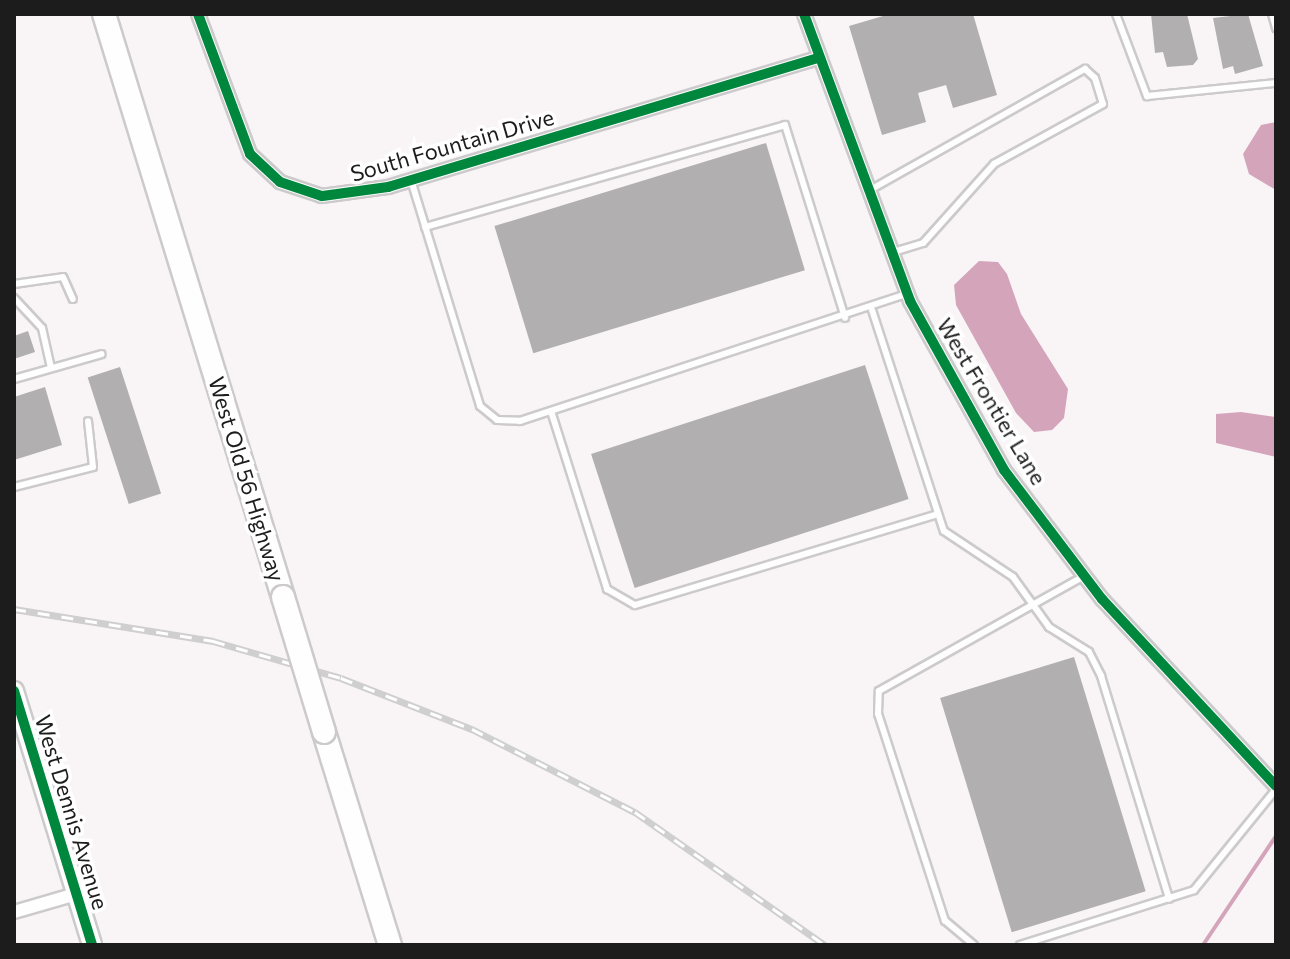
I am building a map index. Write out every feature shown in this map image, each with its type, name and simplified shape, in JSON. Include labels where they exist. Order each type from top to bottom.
[{"type":"highway","name":"West Old 56 Highway","points":[[104,14],[390,945]]},
{"type":"street","name":"South Fountain Drive","points":[[198,14],[237,133],[271,175],[322,196],[351,197],[817,58]]},
{"type":"street","name":"West Frontier Lane","points":[[804,14],[866,191],[907,293],[1004,470],[1084,576],[1194,705],[1276,787]]},
{"type":"street","name":"West Dennis Avenue","points":[[14,691],[92,945]]},
{"type":"street","points":[[14,912],[76,894]]},
{"type":"lane","points":[[1116,14],[1147,96],[1276,83]]},
{"type":"lane","points":[[1272,14],[1276,28]]},
{"type":"lane","points":[[866,191],[905,176],[1085,69],[1095,78],[1103,104],[994,164],[923,243],[891,253]]},
{"type":"lane","points":[[425,227],[785,125],[845,318]]},
{"type":"lane","points":[[411,180],[480,406],[497,420],[551,411],[872,310],[907,293]]},
{"type":"lane","points":[[14,284],[63,277],[73,299]]},
{"type":"lane","points":[[14,298],[42,328],[51,368]]},
{"type":"lane","points":[[872,310],[935,515],[944,531],[1013,577],[1049,627],[1089,652],[1101,676],[1169,899]]},
{"type":"lane","points":[[14,379],[102,354]]},
{"type":"lane","points":[[551,411],[607,589],[635,605],[935,515]]},
{"type":"lane","points":[[14,487],[93,467],[88,421]]},
{"type":"lane","points":[[974,945],[945,921],[878,714],[879,691],[1084,576]]},
{"type":"lane","points":[[1020,945],[1194,890],[1276,787]]},
{"type":"shaded area","points":[[1276,122],[1276,190],[1249,174],[1243,154],[1261,125]]},
{"type":"shaded area","points":[[979,261],[998,262],[1007,274],[1021,314],[1068,389],[1064,418],[1052,430],[1034,432],[1016,413],[956,305],[954,285]]},
{"type":"shaded area","points":[[1241,412],[1276,417],[1276,457],[1216,443],[1216,414]]},
{"type":"building","points":[[890,14],[973,14],[997,95],[953,108],[946,85],[918,93],[926,122],[882,135],[849,26]]},
{"type":"building","points":[[1151,14],[1187,14],[1198,59],[1193,65],[1167,67],[1163,52],[1155,53]]},
{"type":"building","points":[[1248,14],[1263,66],[1235,74],[1233,66],[1223,69],[1213,18]]},
{"type":"building","points":[[766,143],[805,270],[533,353],[494,226]]},
{"type":"building","points":[[28,331],[35,352],[14,359],[14,336]]},
{"type":"building","points":[[865,365],[909,499],[635,588],[591,454]]},
{"type":"building","points":[[120,367],[161,493],[129,504],[88,378]]},
{"type":"building","points":[[45,387],[62,445],[14,460],[14,397]]},
{"type":"building","points":[[1074,657],[1146,891],[1012,932],[940,698]]},
{"type":"waterway","points":[[1203,945],[1276,836]]},
{"type":"railway","points":[[14,609],[213,641],[341,678],[472,729],[635,812],[825,945]]},
{"type":"cycle path","points":[[198,14],[250,154],[280,182],[322,196],[388,187],[817,58]]},
{"type":"cycle path","points":[[804,14],[910,301],[1004,470],[1102,599],[1276,786]]},
{"type":"cycle path","points":[[14,691],[92,945]]}]
